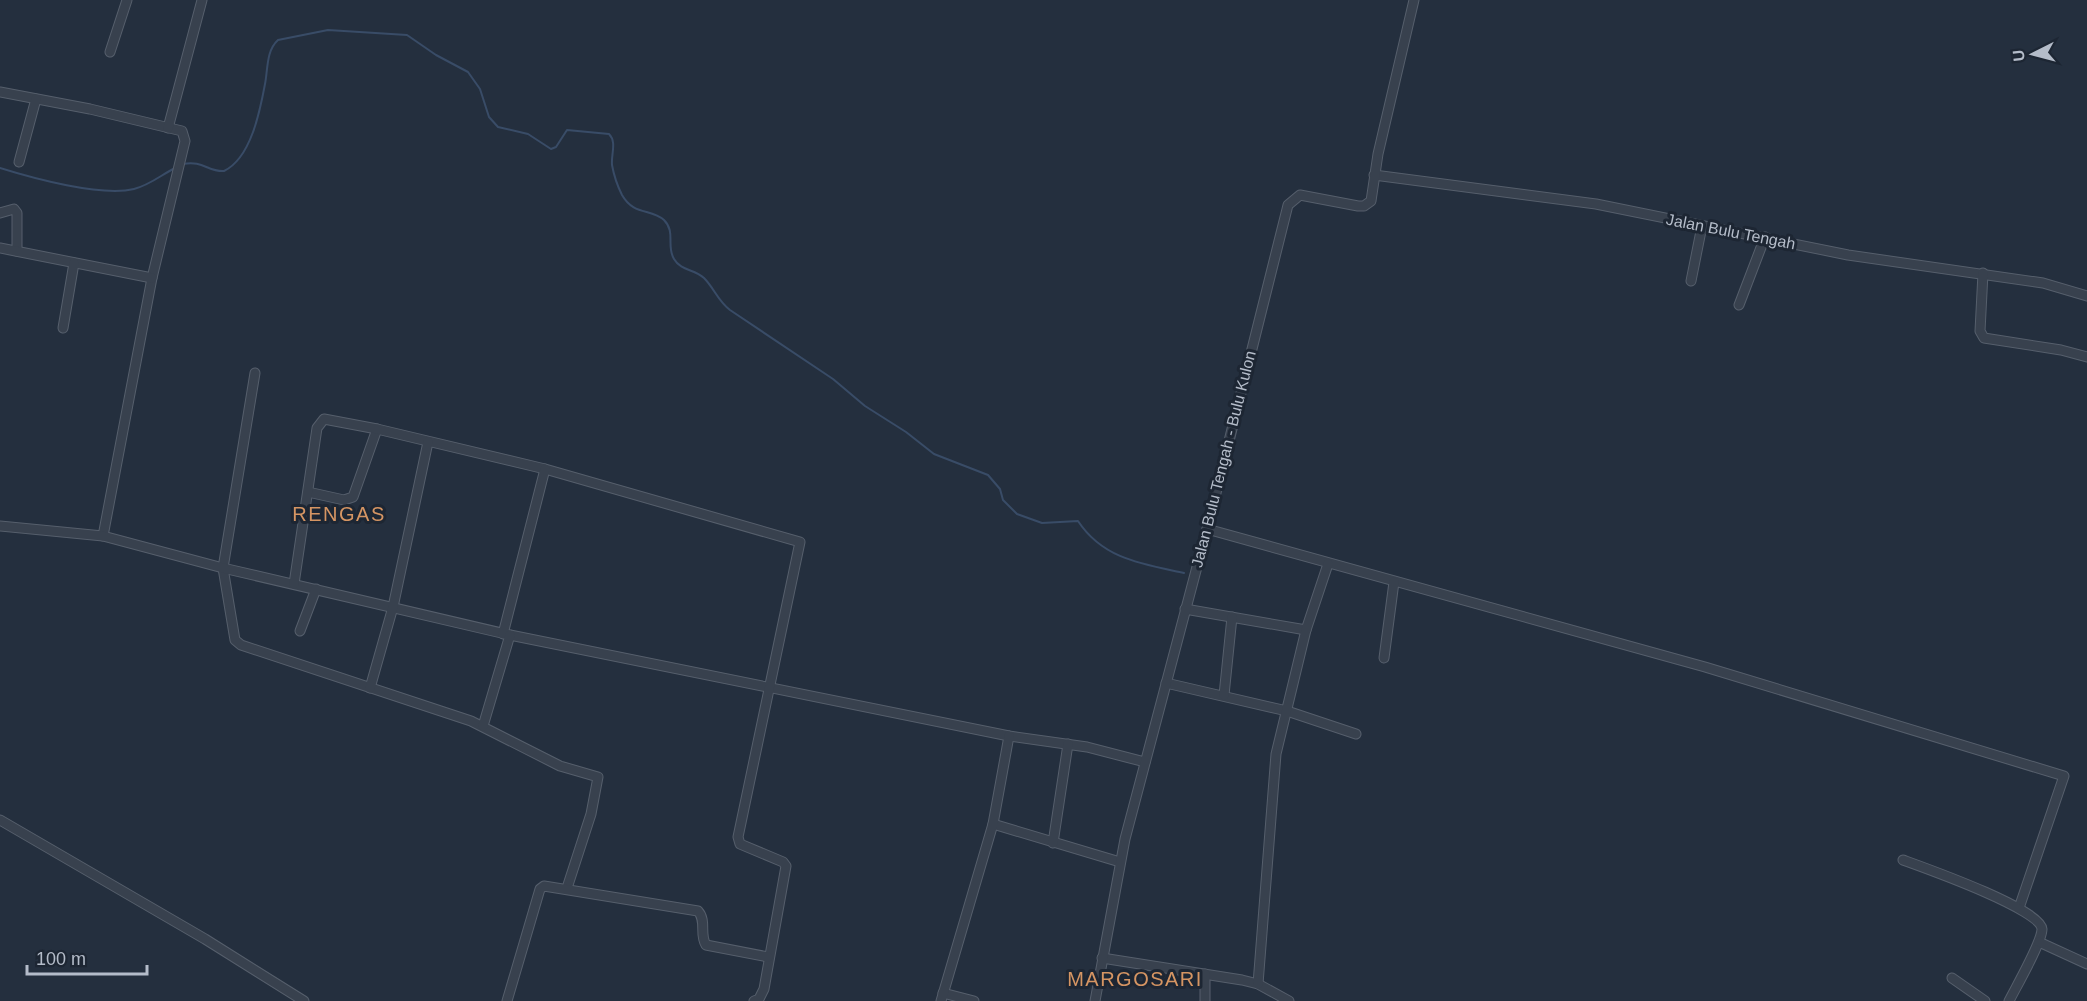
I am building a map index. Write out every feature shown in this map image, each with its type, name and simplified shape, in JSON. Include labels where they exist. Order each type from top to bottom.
[{"type":"street","points":[[110,52],[127,0]]},
{"type":"street","points":[[168,128],[202,0]]},
{"type":"street","name":"Jalan Bulu Tengah - Bulu Kulon","points":[[1095,1001],[1120,862],[1288,205],[1296,196],[1305,195],[1364,206],[1373,195],[1374,175],[1414,0]]},
{"type":"street","points":[[0,92],[182,131],[185,141],[152,278],[103,536]]},
{"type":"street","points":[[19,162],[36,99]]},
{"type":"street","name":"Jalan Bulu Tengah","points":[[1374,175],[1596,204],[1848,255],[2043,283],[2087,296]]},
{"type":"street","points":[[0,213],[14,209],[17,213],[17,251]]},
{"type":"street","points":[[1691,281],[1702,226]]},
{"type":"street","points":[[1739,306],[1765,237]]},
{"type":"street","points":[[0,248],[152,278]]},
{"type":"street","points":[[63,328],[74,263]]},
{"type":"street","points":[[1983,273],[1980,331],[1984,338],[2061,350],[2087,357]]},
{"type":"street","points":[[255,373],[223,568],[233,636],[238,643],[483,726],[557,764],[598,777],[591,814],[567,888]]},
{"type":"street","points":[[294,584],[320,422],[330,419],[545,469],[800,542],[738,840],[740,843],[783,862],[786,866],[762,995],[754,1001]]},
{"type":"street","points":[[308,492],[344,500],[353,496],[377,429]]},
{"type":"street","points":[[370,688],[393,607],[428,442]]},
{"type":"street","points":[[483,726],[545,469]]},
{"type":"street","points":[[0,526],[103,536],[223,568],[507,634],[1010,736],[1068,744],[1145,762]]},
{"type":"street","points":[[1207,529],[1705,667],[2064,776],[2019,908]]},
{"type":"street","points":[[1258,984],[1276,754],[1306,630],[1328,564]]},
{"type":"street","points":[[1384,658],[1394,582]]},
{"type":"street","points":[[300,631],[316,589]]},
{"type":"street","points":[[1185,609],[1306,630]]},
{"type":"street","points":[[1224,695],[1232,616]]},
{"type":"street","points":[[1166,683],[1287,711],[1356,734]]},
{"type":"street","points":[[974,1001],[942,997],[993,824],[1010,736]]},
{"type":"street","points":[[1053,843],[1068,744]]},
{"type":"street","points":[[0,820],[205,939],[304,1001]]},
{"type":"street","points":[[993,824],[1120,862]]},
{"type":"street","points":[[1903,860],[2019,908],[2040,923],[2039,942],[2009,1001]]},
{"type":"street","points":[[507,1001],[540,889],[544,886],[699,911],[703,918],[702,938],[706,945],[768,957]]},
{"type":"street","points":[[2039,942],[2087,964]]},
{"type":"street","points":[[1102,958],[1258,984],[1288,1001]]},
{"type":"street","points":[[1205,974],[1205,1001]]},
{"type":"street","points":[[1952,978],[1985,1001]]},
{"type":"waterway","points":[[183,164],[196,164],[224,171],[241,156],[253,133],[263,95],[269,55],[278,40],[328,30],[407,35],[436,55],[468,72],[480,89],[489,117],[498,127],[528,134],[551,149],[556,147],[567,130],[609,134],[613,144],[613,169],[622,195],[637,209],[659,216],[664,220],[670,229],[672,254],[677,263],[704,278],[730,310],[833,379],[865,406],[906,432],[934,454],[988,475],[1000,489],[1003,500],[1017,514],[1042,523],[1078,521],[1088,534],[1111,552],[1139,563],[1184,573]]},
{"type":"waterway","points":[[0,168],[86,189],[120,191],[145,185],[175,168]]},
{"type":"district","name":"RENGAS","points":[[339,514]]},
{"type":"district","name":"MARGOSARI","points":[[1135,979]]}]
